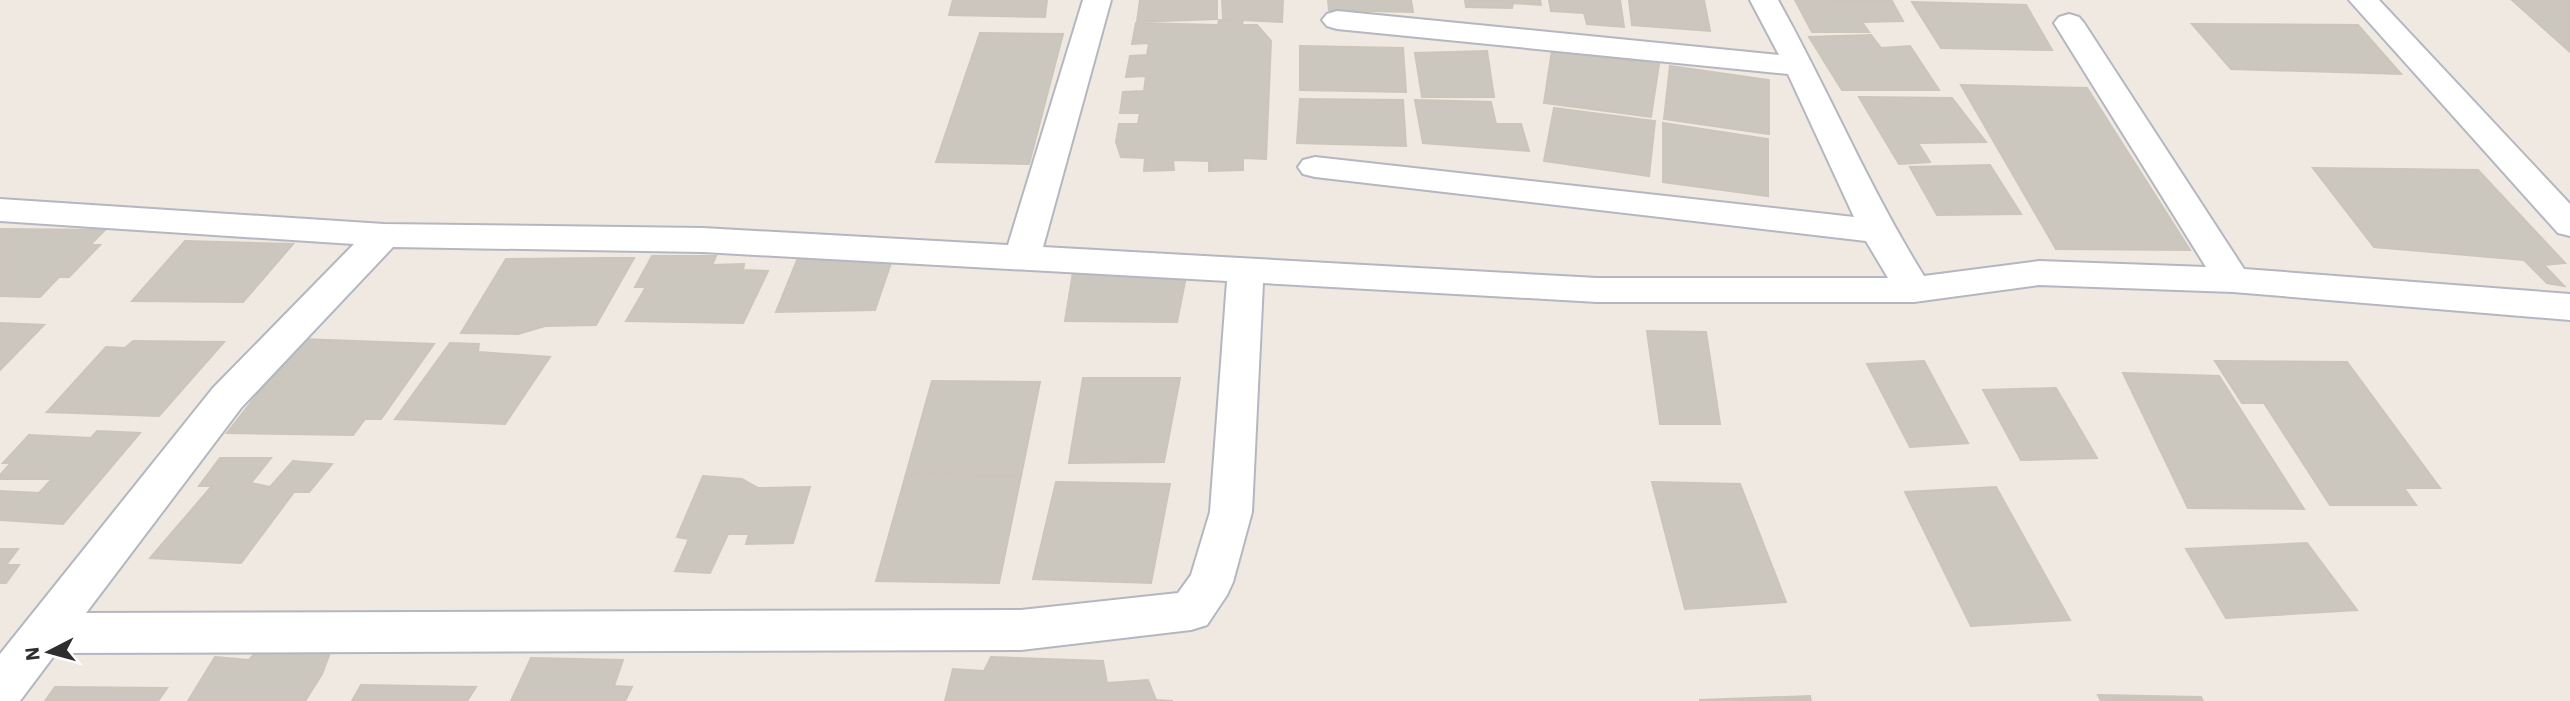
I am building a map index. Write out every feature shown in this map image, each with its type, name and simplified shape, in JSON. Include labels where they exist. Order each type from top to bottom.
[{"type":"street","points":[[1022,258],[1097,0]]},
{"type":"street","points":[[1764,0],[1800,66],[1878,231],[1914,290]]},
{"type":"street","points":[[2363,0],[2570,225]]},
{"type":"street","points":[[1337,20],[1438,14],[1800,66]]},
{"type":"street","points":[[2069,23],[2232,280]]},
{"type":"street","points":[[1315,167],[1878,231]]},
{"type":"street","points":[[0,210],[384,235],[703,240],[1598,290],[1914,290],[2039,273],[2232,280],[2570,307]]},
{"type":"street","points":[[0,690],[228,398],[384,235]]},
{"type":"street","points":[[44,632],[1021,630],[1191,611],[1211,582],[1231,512],[1246,270]]},
{"type":"building","points":[[953,0],[1047,0],[1045,17],[949,15]]},
{"type":"building","points":[[1140,0],[1217,0],[1217,19],[1137,22]]},
{"type":"building","points":[[1222,0],[1283,0],[1282,22],[1223,19]]},
{"type":"building","points":[[1328,0],[1411,0],[1413,12],[1329,10]]},
{"type":"building","points":[[1465,0],[1540,0],[1541,5],[1513,3],[1512,8],[1466,7]]},
{"type":"building","points":[[1549,0],[1620,0],[1624,27],[1587,24],[1584,13],[1551,11]]},
{"type":"building","points":[[1629,0],[1704,0],[1710,31],[1632,25]]},
{"type":"building","points":[[1795,0],[1892,1],[1903,21],[1862,22],[1869,32],[1812,32]]},
{"type":"building","points":[[2512,0],[2570,0],[2570,52]]},
{"type":"building","points":[[1912,2],[2026,5],[2052,50],[1941,48]]},
{"type":"building","points":[[1219,20],[1243,20],[1242,25],[1257,25],[1271,41],[1266,159],[1243,158],[1243,170],[1209,171],[1209,161],[1173,160],[1174,170],[1144,171],[1145,158],[1121,157],[1116,142],[1119,124],[1138,124],[1140,113],[1120,113],[1123,92],[1144,91],[1146,76],[1126,77],[1130,56],[1147,55],[1149,43],[1132,44],[1136,23],[1218,25]]},
{"type":"building","points":[[2192,24],[2358,25],[2401,74],[2231,69]]},
{"type":"building","points":[[980,33],[1063,34],[1029,164],[936,162]]},
{"type":"building","points":[[1871,35],[1881,48],[1910,46],[1939,90],[1842,90],[1809,37]]},
{"type":"building","points":[[1300,46],[1403,48],[1406,92],[1300,90]]},
{"type":"building","points":[[1552,50],[1659,64],[1651,117],[1544,103]]},
{"type":"building","points":[[1487,51],[1494,97],[1422,97],[1415,53]]},
{"type":"building","points":[[1670,66],[1769,80],[1769,134],[1664,119]]},
{"type":"building","points":[[1961,85],[2087,88],[2190,250],[2056,249]]},
{"type":"building","points":[[1859,97],[1952,98],[1986,142],[1918,143],[1930,162],[1899,164]]},
{"type":"building","points":[[1300,99],[1403,100],[1406,146],[1297,143]]},
{"type":"building","points":[[1415,100],[1491,102],[1496,124],[1521,124],[1529,151],[1423,143]]},
{"type":"building","points":[[1554,108],[1655,121],[1649,176],[1544,161]]},
{"type":"building","points":[[1663,123],[1768,139],[1768,196],[1663,182]]},
{"type":"building","points":[[1990,165],[2021,214],[1937,215],[1910,167]]},
{"type":"building","points":[[2313,168],[2478,170],[2565,263],[2544,265],[2564,286],[2547,283],[2524,260],[2374,247]]},
{"type":"building","points":[[0,229],[105,230],[90,245],[100,245],[69,277],[59,277],[40,297],[0,296]]},
{"type":"building","points":[[185,241],[293,244],[243,302],[132,301]]},
{"type":"building","points":[[800,253],[892,260],[875,310],[776,312]]},
{"type":"building","points":[[652,256],[716,256],[712,265],[744,264],[743,270],[768,271],[743,323],[626,321],[646,287],[635,287]]},
{"type":"building","points":[[634,258],[596,325],[545,326],[518,334],[461,333],[506,259]]},
{"type":"building","points":[[1074,266],[1187,272],[1177,322],[1065,321]]},
{"type":"building","points":[[0,323],[44,325],[0,370]]},
{"type":"building","points":[[1647,331],[1706,332],[1720,424],[1660,424]]},
{"type":"building","points":[[301,339],[434,344],[381,419],[365,419],[353,435],[227,433]]},
{"type":"building","points":[[133,341],[224,342],[159,416],[47,412],[106,347],[125,348]]},
{"type":"building","points":[[450,343],[479,344],[478,352],[550,357],[505,424],[395,419]]},
{"type":"building","points":[[1924,361],[1968,443],[1910,447],[1867,364]]},
{"type":"building","points":[[2215,361],[2347,362],[2440,488],[2404,488],[2416,505],[2330,505],[2264,403],[2242,403]]},
{"type":"building","points":[[2123,373],[2219,376],[2304,509],[2188,508]]},
{"type":"building","points":[[1083,378],[1180,378],[1164,462],[1069,463]]},
{"type":"building","points":[[932,381],[1040,382],[1021,476],[906,474]]},
{"type":"building","points":[[2056,388],[2097,458],[2021,460],[1983,390]]},
{"type":"building","points":[[97,431],[140,433],[63,524],[0,520],[0,491],[39,493],[52,479],[0,479],[0,475],[11,463],[3,463],[29,435],[91,438]]},
{"type":"building","points":[[220,458],[271,458],[251,483],[270,487],[293,461],[332,464],[309,492],[294,492],[241,563],[150,558],[212,486],[199,486]]},
{"type":"building","points":[[906,474],[1021,476],[999,583],[876,581]]},
{"type":"building","points":[[703,476],[742,479],[758,488],[810,487],[793,543],[746,544],[749,534],[728,534],[710,573],[675,571],[689,539],[677,537]]},
{"type":"building","points":[[1056,482],[1170,484],[1151,583],[1033,579]]},
{"type":"building","points":[[1652,482],[1740,484],[1786,602],[1685,609]]},
{"type":"building","points":[[1996,487],[2070,620],[1971,626],[1905,492]]},
{"type":"building","points":[[2307,543],[2357,610],[2226,618],[2186,549]]},
{"type":"building","points":[[0,549],[18,549],[6,565],[19,565],[6,583],[0,583]]},
{"type":"building","points":[[264,643],[333,645],[322,674],[305,701],[188,701],[215,657],[249,660]]},
{"type":"building","points":[[991,657],[1103,661],[1107,683],[1148,680],[1156,700],[1173,701],[945,701],[953,669],[984,671]]},
{"type":"building","points":[[531,658],[623,660],[614,686],[632,687],[625,701],[511,701]]},
{"type":"building","points":[[361,685],[476,687],[467,701],[352,701]]},
{"type":"building","points":[[55,687],[167,688],[158,701],[45,701]]},
{"type":"building","points":[[2098,695],[2201,697],[2203,701],[2101,701]]},
{"type":"building","points":[[1810,696],[1811,701],[1699,700]]}]
